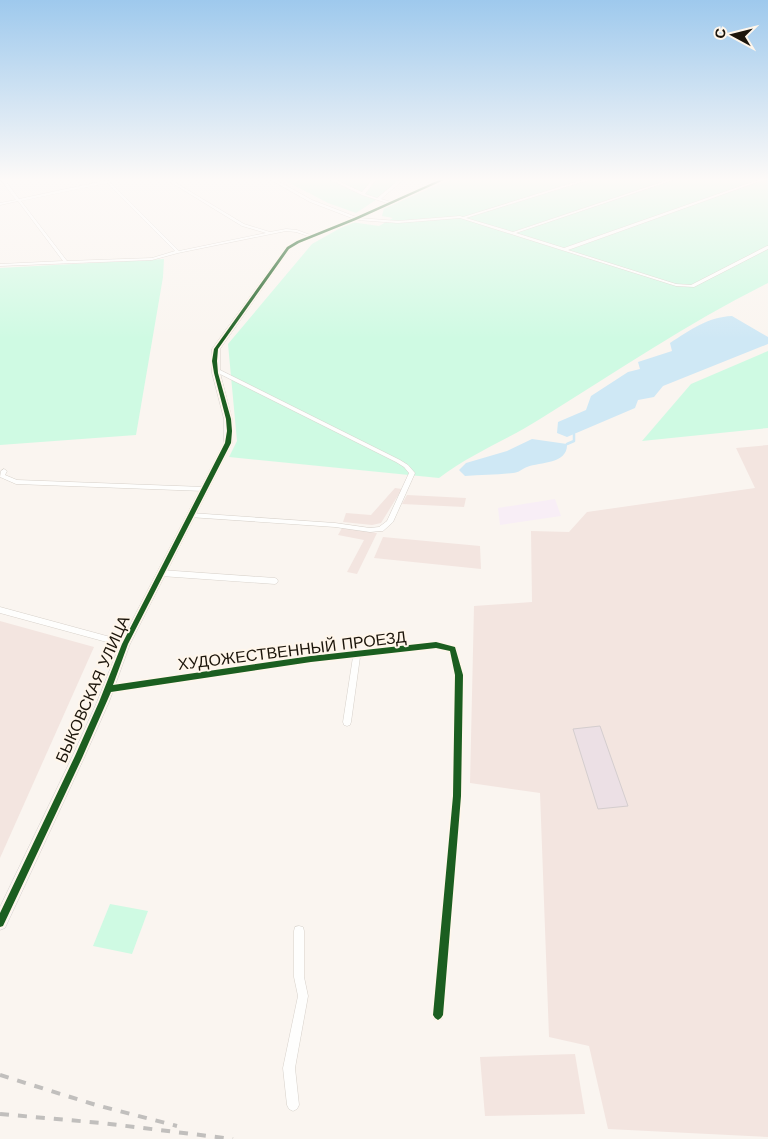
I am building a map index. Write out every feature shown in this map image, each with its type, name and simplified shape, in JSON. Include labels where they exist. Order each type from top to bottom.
[{"type":"street","points":[[44,233],[66,262]]},
{"type":"street","points":[[159,233],[178,252]]},
{"type":"street","points":[[0,265],[152,259],[269,233]]},
{"type":"street","points":[[302,233],[311,236]]},
{"type":"street","points":[[191,515],[335,525],[370,530],[381,529],[390,522],[410,482],[412,473],[398,461],[216,370],[214,357],[216,349],[288,248],[319,233]]},
{"type":"street","points":[[514,233],[676,285],[692,286],[768,247]]},
{"type":"street","points":[[566,249],[611,233]]},
{"type":"street","name":"БЫКОВСКАЯ УЛИЦА","points":[[0,923],[78,758],[125,644],[228,443],[229,426],[216,370]]},
{"type":"street","points":[[4,471],[2,476],[16,482],[204,489]]},
{"type":"street","points":[[161,573],[275,581]]},
{"type":"street","points":[[0,610],[125,644]]},
{"type":"street","name":"ХУДОЖЕСТВЕННЫЙ ПРОЕЗД","points":[[108,689],[357,654],[436,646],[453,649],[460,676],[457,796],[438,1015]]},
{"type":"street","points":[[347,722],[357,654]]},
{"type":"street","points":[[293,1105],[289,1068],[302,996],[299,977],[299,930]]},
{"type":"shaded area","points":[[768,445],[768,1137],[608,1129],[589,1046],[549,1037],[540,793],[470,783],[474,606],[532,602],[531,531],[569,532],[587,512],[755,488],[736,448]]},
{"type":"shaded area","points":[[395,488],[402,489],[381,523],[372,525],[343,522],[346,513],[371,515]]},
{"type":"shaded area","points":[[407,495],[466,498],[464,507],[402,504]]},
{"type":"shaded area","points":[[555,499],[561,516],[500,525],[498,508]]},
{"type":"shaded area","points":[[342,528],[377,533],[357,574],[347,572],[364,540],[338,535]]},
{"type":"shaded area","points":[[383,537],[480,546],[481,569],[374,558]]},
{"type":"shaded area","points":[[0,621],[94,647],[0,858]]},
{"type":"shaded area","points":[[575,1054],[585,1114],[485,1116],[480,1057]]},
{"type":"green space","points":[[331,233],[768,233],[768,283],[681,331],[540,419],[451,469],[439,478],[229,457],[237,441],[228,344],[312,244]]},
{"type":"green space","points":[[164,259],[163,277],[136,435],[0,445],[0,268]]},
{"type":"green space","points":[[768,351],[768,428],[642,441],[691,384]]},
{"type":"green space","points":[[110,904],[148,911],[132,954],[93,946]]},
{"type":"water","points":[[732,316],[768,337],[768,344],[663,386],[654,397],[638,400],[635,408],[567,437],[557,433],[558,422],[586,410],[591,396],[628,372],[640,369],[638,362],[672,351],[670,343],[700,325],[715,319]]},
{"type":"water","points":[[532,439],[567,444],[566,451],[558,459],[527,467],[515,473],[465,476],[459,470],[466,463],[507,451]]},
{"type":"building","points":[[600,726],[628,806],[598,809],[573,729]]},
{"type":"waterway","points":[[567,444],[574,441],[574,434]]},
{"type":"railway","points":[[0,1075],[96,1105],[177,1126]]},
{"type":"railway","points":[[0,1114],[102,1123],[233,1139]]},
{"type":"cycle path","points":[[0,923],[78,758],[103,702],[125,644],[228,443],[228,419],[216,373],[216,349],[288,248],[320,233]]},
{"type":"cycle path","points":[[108,689],[311,659],[436,645],[453,649],[459,675],[457,796],[438,1015]]}]
